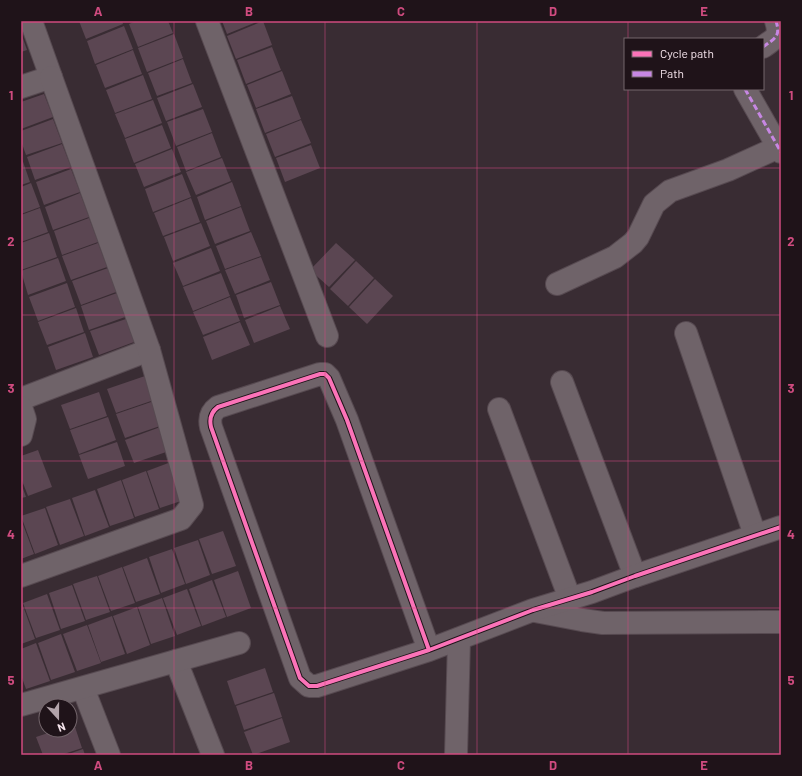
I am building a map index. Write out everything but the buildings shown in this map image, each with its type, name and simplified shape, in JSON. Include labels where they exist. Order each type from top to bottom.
[{"type":"street","points":[[21,576],[181,519],[192,505],[149,350],[31,21]]},
{"type":"street","points":[[207,21],[327,336]]},
{"type":"street","points":[[764,46],[777,37],[778,32],[776,21]]},
{"type":"street","points":[[21,87],[51,77]]},
{"type":"street","points":[[557,284],[615,257],[633,243],[638,237],[654,204],[670,190],[728,170],[780,148],[746,90]]},
{"type":"street","points":[[686,333],[755,535]]},
{"type":"street","points":[[21,399],[149,350]]},
{"type":"street","points":[[429,650],[347,420],[329,378],[325,374],[320,374],[218,407],[211,415],[211,427],[300,678],[309,686],[317,686],[429,650],[533,610],[592,592],[781,527]]},
{"type":"street","points":[[562,382],[635,576]]},
{"type":"street","points":[[21,407],[25,418],[21,435]]},
{"type":"street","points":[[499,409],[570,599]]},
{"type":"street","points":[[533,610],[603,623],[781,622]]},
{"type":"street","points":[[456,755],[459,639]]},
{"type":"street","points":[[21,705],[239,643]]},
{"type":"street","points":[[176,661],[213,755]]},
{"type":"street","points":[[83,688],[109,755]]},
{"type":"marked path","points":[[764,46],[776,37],[778,31],[776,21]]},
{"type":"marked path","points":[[746,90],[781,152]]},
{"type":"cycle path","points":[[429,650],[347,420],[329,378],[325,374],[320,374],[218,407],[212,413],[210,421],[211,427],[300,678],[309,686],[317,686],[429,650],[533,610],[592,592],[781,527]]}]
